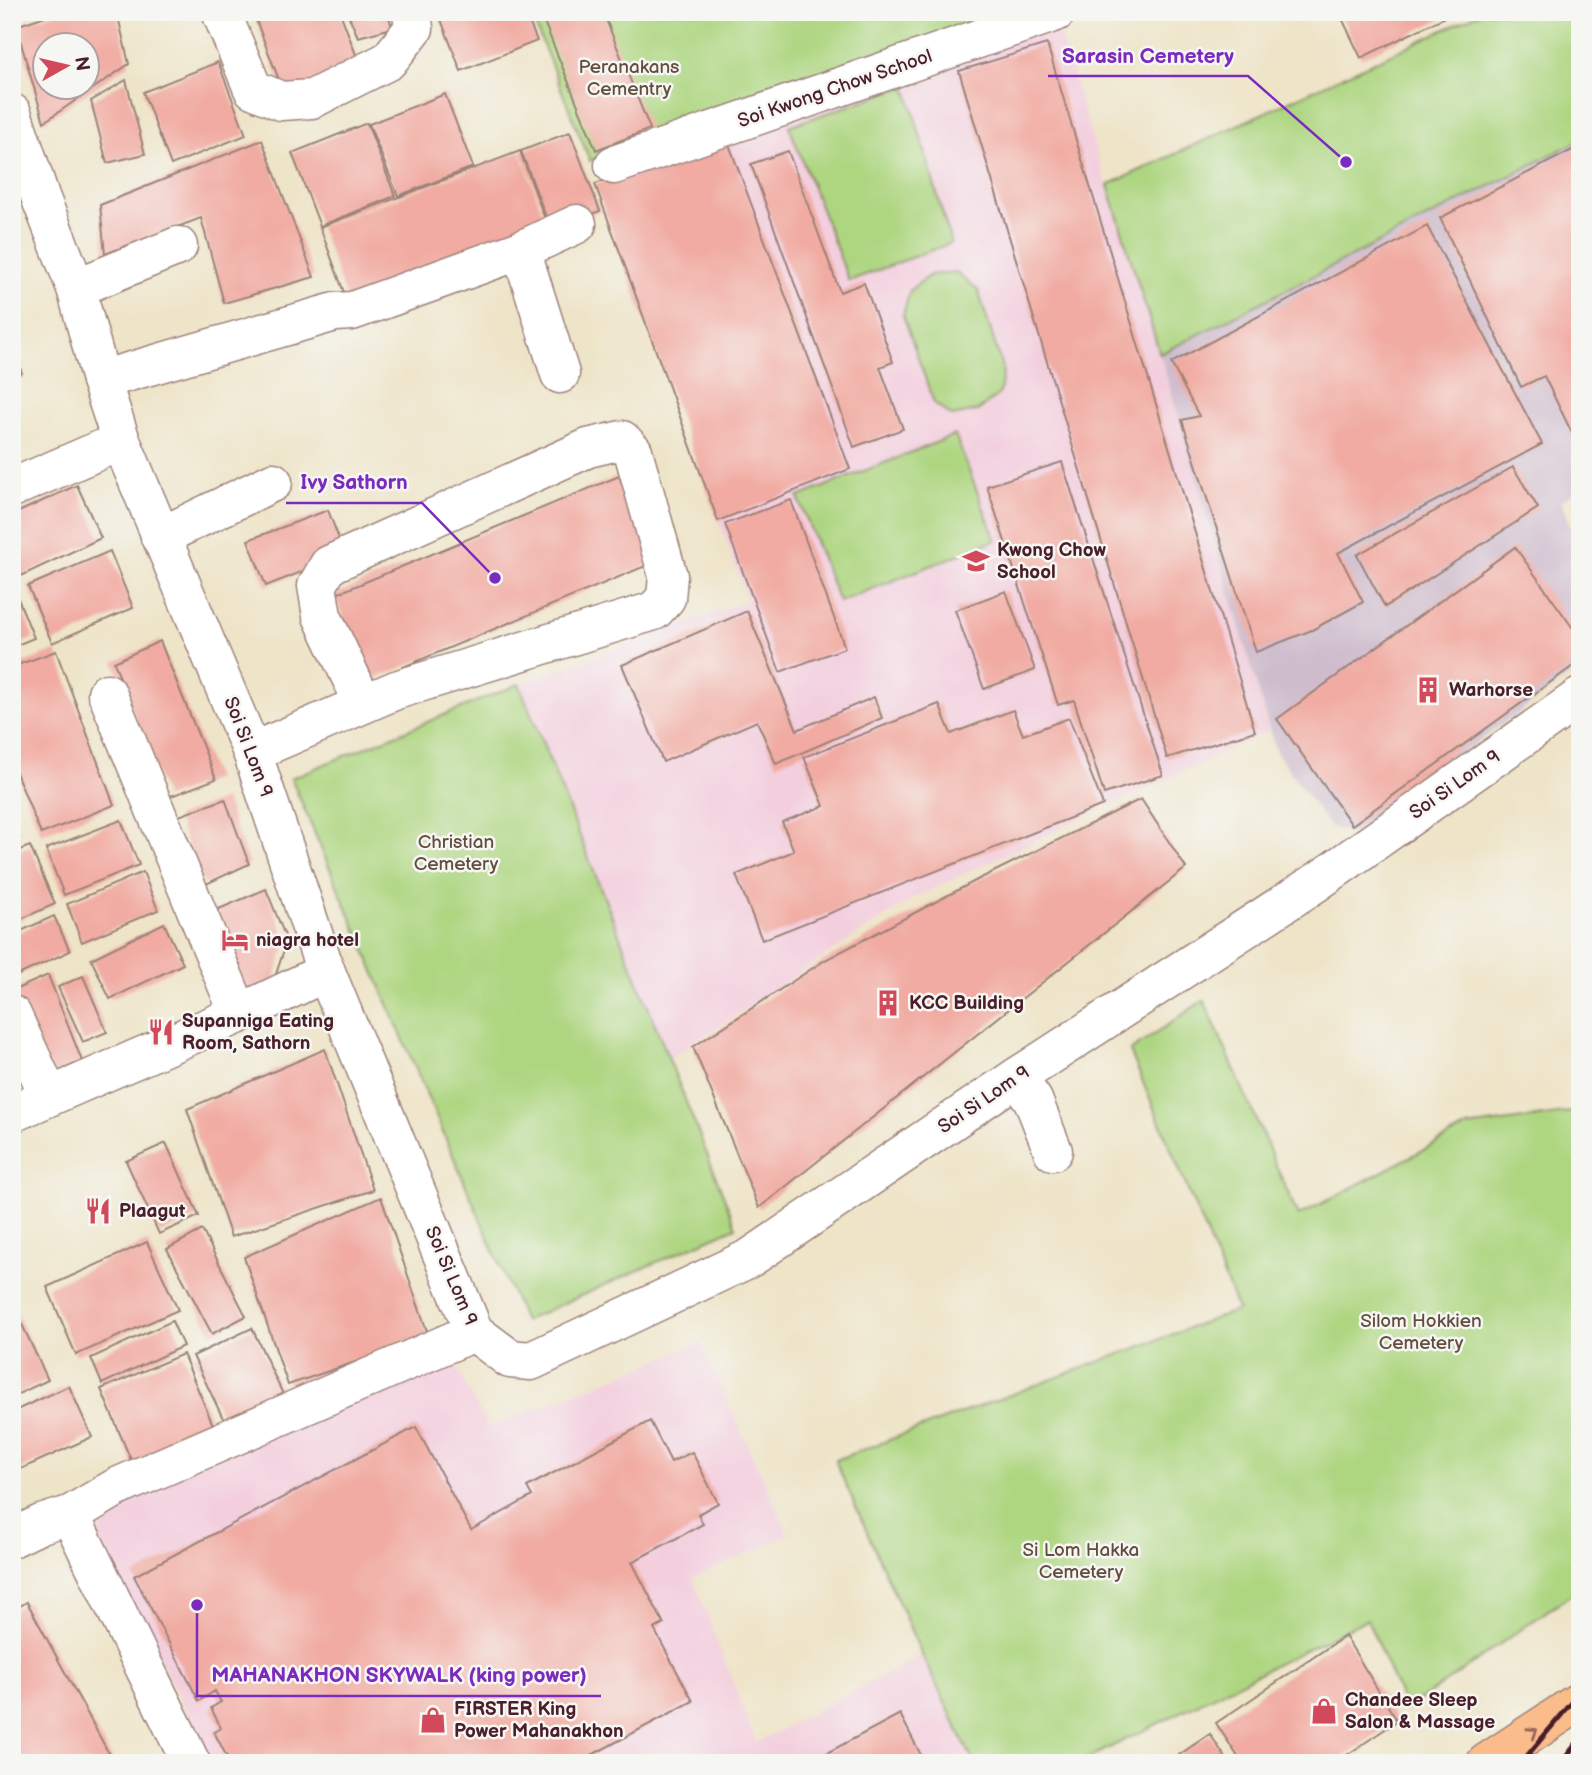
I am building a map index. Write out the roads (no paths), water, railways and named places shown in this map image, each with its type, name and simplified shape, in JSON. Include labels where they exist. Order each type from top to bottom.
[{"type":"main road","points":[[1486,1763],[1580,1702]]},
{"type":"street","points":[[221,12],[253,89],[281,102],[312,99],[388,61],[414,28],[412,12]]},
{"type":"street","name":"Soi Kwong Chow School","points":[[614,165],[1056,12]]},
{"type":"street","name":"Soi Si Lom 9","points":[[12,113],[41,199],[76,288],[121,441],[253,752],[326,972],[474,1332],[510,1359],[531,1361],[751,1258],[1017,1077],[1317,882],[1580,697]]},
{"type":"street","points":[[101,380],[335,312],[352,312],[521,250],[577,225]]},
{"type":"street","points":[[76,288],[178,246]]},
{"type":"street","points":[[521,250],[560,374]]},
{"type":"street","points":[[253,752],[396,690],[654,611],[666,598],[668,576],[633,451],[622,440],[588,448],[329,565],[317,586],[322,616],[363,703]]},
{"type":"street","points":[[12,488],[121,441]]},
{"type":"street","points":[[160,537],[273,482]]},
{"type":"street","points":[[107,692],[239,1014]]},
{"type":"street","points":[[12,1112],[239,1014],[326,972]]},
{"type":"street","points":[[12,1016],[49,1096]]},
{"type":"street","points":[[1017,1077],[1033,1100],[1053,1152]]},
{"type":"street","points":[[12,1538],[41,1524],[70,1515],[117,1487],[474,1332]]},
{"type":"street","points":[[70,1515],[191,1763]]},
{"type":"railway","points":[[1521,1763],[1580,1693]]},
{"type":"railway","points":[[1561,1763],[1580,1739]]},
{"type":"place","name":"Sarasin Cemetery","points":[[1346,162]]},
{"type":"place","name":"Kwong Chow School","points":[[976,561]]},
{"type":"place","name":"Ivy Sathorn","points":[[495,578]]},
{"type":"place","name":"Warhorse","points":[[1428,690]]},
{"type":"place","name":"niagra hotel","points":[[235,940]]},
{"type":"place","name":"KCC Building","points":[[888,1003]]},
{"type":"place","name":"Supanniga Eating Room, Sathorn","points":[[161,1032]]},
{"type":"place","name":"Plaagut","points":[[98,1211]]},
{"type":"place","name":"MAHANAKHON SKYWALK (king power)","points":[[197,1605]]},
{"type":"place","name":"Chandee Sleep Salon & Massage","points":[[1324,1711]]},
{"type":"place","name":"FIRSTER King Power Mahanakhon","points":[[433,1720]]},
{"type":"park label","name":"Peranakans Cementry","points":[[629,78]]},
{"type":"park label","name":"Christian Cemetery","points":[[456,853]]},
{"type":"park label","name":"Silom Hokkien Cemetery","points":[[1421,1332]]},
{"type":"park label","name":"Si Lom Hakka Cemetery","points":[[1081,1561]]}]
